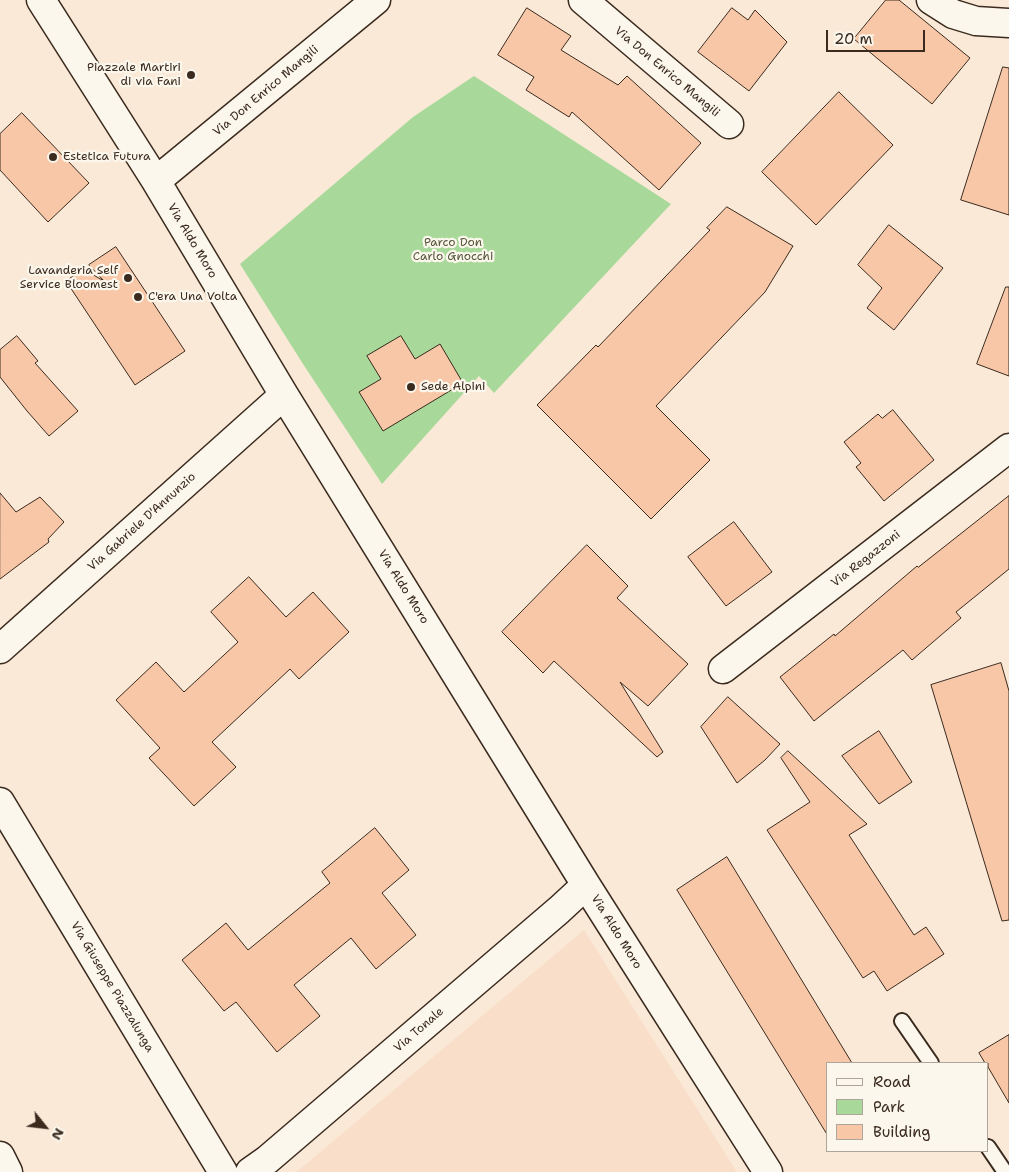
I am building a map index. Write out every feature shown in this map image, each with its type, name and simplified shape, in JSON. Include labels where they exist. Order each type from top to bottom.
[{"type":"street","name":"Via Aldo Moro","points":[[41,0],[156,181],[284,395],[586,885],[768,1172]]},
{"type":"street","name":"Via Don Enrico Mangili","points":[[156,181],[376,0]]},
{"type":"street","name":"Via Don Enrico Mangili","points":[[583,0],[729,124]]},
{"type":"street","points":[[931,0],[953,14],[976,21],[1009,23]]},
{"type":"street","name":"Via Gabriele D'Annunzio","points":[[0,649],[284,395]]},
{"type":"street","name":"Via Regazzoni","points":[[723,669],[1009,448]]},
{"type":"street","name":"Via Giuseppe Piazzalunga","points":[[0,802],[223,1172]]},
{"type":"street","name":"Via Tonale","points":[[250,1172],[267,1160],[586,885]]},
{"type":"street","points":[[0,1156],[8,1172]]},
{"type":"lane","points":[[902,1021],[930,1062]]},
{"type":"lane","points":[[989,1148],[1005,1172]]},
{"type":"shaded area","points":[[584,930],[737,1172],[296,1172],[306,1164]]},
{"type":"green space","name":"Parco Don Carlo Gnocchi","points":[[474,76],[671,204],[494,393],[479,376],[382,484],[240,264],[413,117]]},
{"type":"building","points":[[886,0],[899,0],[970,58],[932,104],[854,39]]},
{"type":"building","points":[[527,8],[571,36],[561,50],[618,85],[627,76],[701,143],[659,190],[572,112],[569,117],[526,90],[534,77],[498,55]]},
{"type":"building","points":[[732,8],[748,20],[755,10],[787,42],[749,91],[698,52]]},
{"type":"building","points":[[1003,67],[1009,68],[1009,215],[961,200]]},
{"type":"building","points":[[839,92],[893,145],[816,225],[762,172]]},
{"type":"building","points":[[22,113],[89,183],[48,222],[0,170],[0,134]]},
{"type":"building","points":[[727,207],[793,246],[765,292],[656,406],[710,460],[651,519],[537,405],[596,345],[598,347],[710,230],[707,228]]},
{"type":"building","points":[[889,225],[943,268],[894,330],[867,308],[882,288],[858,265]]},
{"type":"building","points":[[116,247],[185,351],[135,385],[66,281],[83,269],[104,281],[89,265]]},
{"type":"building","points":[[1006,287],[1009,287],[1009,376],[977,364]]},
{"type":"building","points":[[17,336],[38,361],[35,363],[78,411],[49,436],[0,377],[0,350]]},
{"type":"building","name":"Sede Alpini","points":[[401,336],[415,359],[440,344],[463,383],[383,431],[359,392],[381,379],[367,356]]},
{"type":"building","points":[[893,410],[934,460],[884,501],[856,467],[861,463],[844,442],[878,414],[882,418]]},
{"type":"building","points":[[0,493],[16,512],[40,497],[64,522],[48,539],[49,542],[0,579]]},
{"type":"building","points":[[1009,496],[1009,569],[956,612],[961,618],[912,660],[903,650],[814,721],[780,677],[834,634],[835,636],[917,566]]},
{"type":"building","points":[[734,522],[772,572],[726,606],[688,557]]},
{"type":"building","points":[[587,545],[628,586],[617,598],[688,664],[648,706],[620,682],[663,752],[657,757],[554,661],[543,673],[502,632]]},
{"type":"building","points":[[249,577],[286,617],[313,592],[349,632],[299,679],[290,669],[212,742],[236,767],[194,806],[149,758],[160,748],[116,700],[156,662],[184,692],[238,642],[211,612]]},
{"type":"building","points":[[1001,663],[1009,691],[1009,920],[1002,921],[931,685]]},
{"type":"building","points":[[728,697],[780,744],[765,760],[737,783],[701,727]]},
{"type":"building","points":[[879,731],[912,782],[879,804],[842,756]]},
{"type":"building","points":[[788,751],[867,824],[849,835],[914,935],[926,927],[944,954],[887,991],[874,971],[863,978],[767,830],[810,802],[781,758]]},
{"type":"building","points":[[375,828],[409,870],[382,893],[416,935],[376,969],[351,938],[294,985],[320,1016],[277,1052],[236,1002],[224,1011],[182,960],[226,923],[248,950],[330,883],[322,872]]},
{"type":"building","points":[[727,857],[851,1062],[826,1062],[826,1133],[677,890]]},
{"type":"building","points":[[1009,1035],[1009,1103],[989,1069],[989,1062],[984,1062],[979,1053]]},
{"type":"place","name":"Piazzale Martiri di via Fani","points":[[191,75]]},
{"type":"place","name":"Estetica Futura","points":[[53,157]]},
{"type":"place","name":"Lavanderia Self Service Bloomest","points":[[128,278]]},
{"type":"place","name":"C'era Una Volta","points":[[138,297]]},
{"type":"place","name":"Sede Alpini","points":[[411,387]]}]
